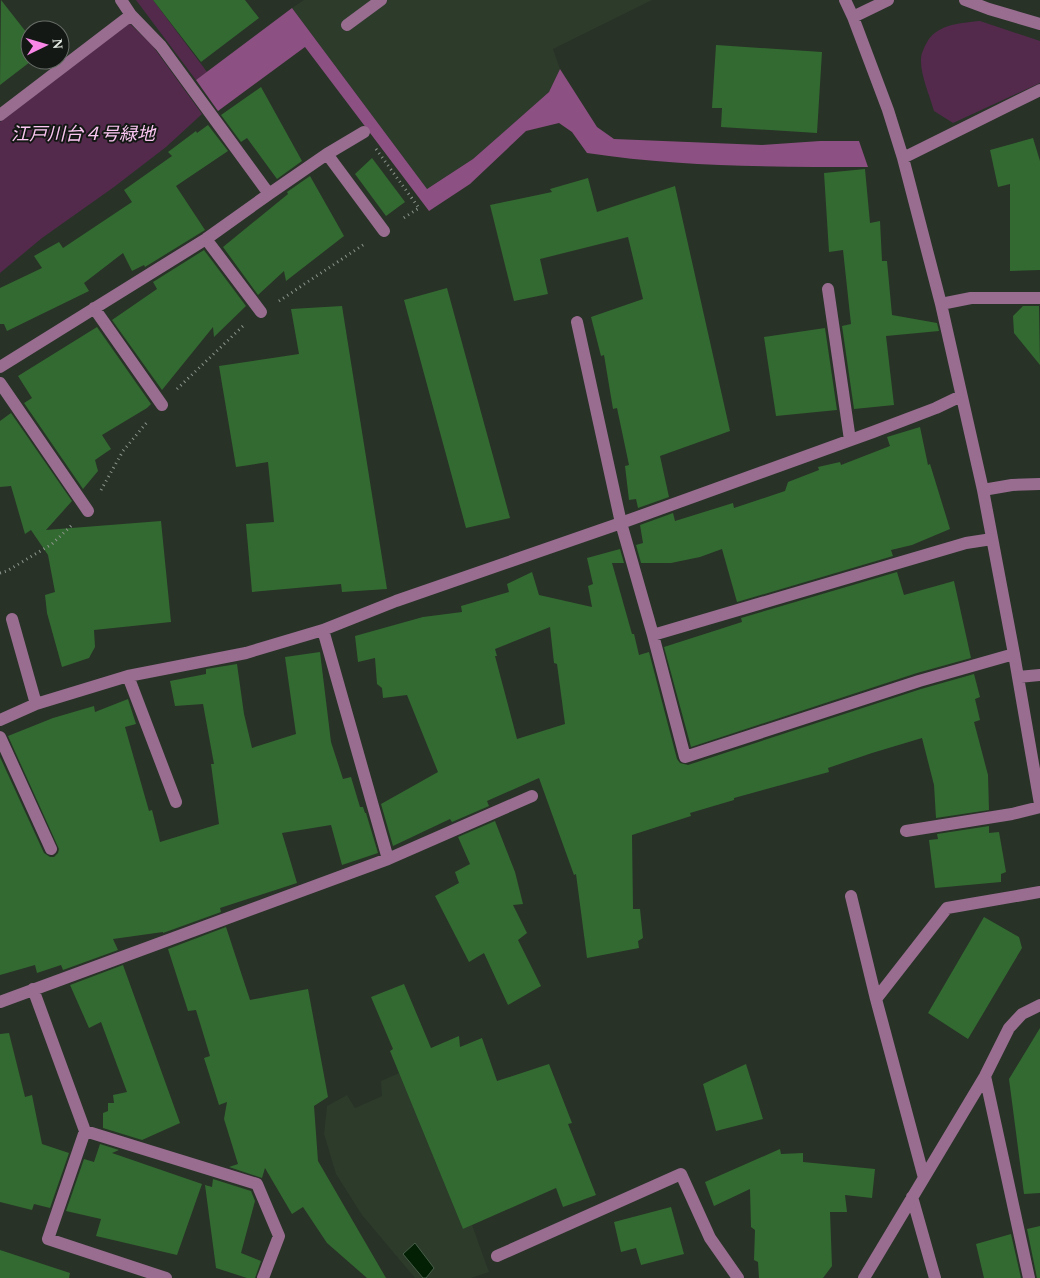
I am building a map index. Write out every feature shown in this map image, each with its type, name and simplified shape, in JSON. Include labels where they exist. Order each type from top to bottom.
[{"type":"street","points":[[120,0],[131,15],[161,46],[269,194]]},
{"type":"street","points":[[347,25],[381,0]]},
{"type":"street","points":[[845,0],[886,102],[903,158],[941,304],[992,539],[1040,805],[1012,814],[906,830]]},
{"type":"street","points":[[853,17],[888,0]]},
{"type":"street","points":[[966,0],[991,4],[1040,24]]},
{"type":"street","points":[[0,115],[131,15]]},
{"type":"street","points":[[903,158],[1040,90]]},
{"type":"street","points":[[0,367],[206,239],[327,154],[364,132]]},
{"type":"street","points":[[327,154],[384,231]]},
{"type":"street","points":[[206,239],[261,312]]},
{"type":"street","points":[[828,289],[850,440]]},
{"type":"street","points":[[941,304],[971,298],[1040,298]]},
{"type":"street","points":[[94,308],[162,406]]},
{"type":"street","points":[[577,322],[621,523],[685,757],[919,681],[1014,654]]},
{"type":"street","points":[[0,383],[88,511]]},
{"type":"street","points":[[0,720],[36,704],[128,676],[246,653],[323,630],[396,601],[621,523],[850,440],[936,408],[962,396]]},
{"type":"street","points":[[982,490],[1012,484],[1040,484]]},
{"type":"street","points":[[653,635],[966,543],[992,539]]},
{"type":"street","points":[[12,619],[36,704]]},
{"type":"street","points":[[323,630],[388,859]]},
{"type":"street","points":[[1018,677],[1040,675]]},
{"type":"street","points":[[128,676],[176,802]]},
{"type":"street","points":[[0,737],[51,848]]},
{"type":"street","points":[[0,1002],[388,859],[532,796]]},
{"type":"street","points":[[876,999],[947,908],[1040,892]]},
{"type":"street","points":[[851,896],[876,999],[924,1178]]},
{"type":"street","points":[[33,989],[84,1131],[48,1239],[166,1278]]},
{"type":"street","points":[[864,1278],[984,1076],[1009,1028],[1022,1014],[1040,1005]]},
{"type":"street","points":[[984,1076],[1028,1278]]},
{"type":"street","points":[[84,1131],[256,1184],[279,1236],[263,1278]]},
{"type":"street","points":[[496,1256],[681,1174],[710,1238],[738,1278]]},
{"type":"street","points":[[912,1197],[935,1278]]},
{"type":"path","points":[[0,573],[7,571],[52,544],[88,511],[123,451],[162,406],[237,331],[261,312],[419,208],[364,132]]},
{"type":"shaded area","points":[[304,0],[652,0],[553,49],[560,69],[549,92],[473,159],[427,189],[292,8]]},
{"type":"shaded area","points":[[292,8],[427,189],[473,159],[549,92],[560,69],[597,127],[614,139],[762,145],[820,141],[859,141],[868,167],[692,164],[622,158],[587,153],[572,132],[559,123],[526,131],[470,184],[429,211],[305,47],[218,111],[196,80]]},
{"type":"shaded area","points":[[399,1073],[463,1229],[472,1225],[489,1272],[471,1278],[415,1278],[362,1215],[336,1174],[324,1134],[327,1106],[347,1095],[355,1108],[382,1096],[381,1081]]},
{"type":"shaded area","points":[[415,1243],[434,1268],[426,1278],[423,1278],[403,1254]]},
{"type":"green space","points":[[136,0],[153,0],[207,72],[196,80]]},
{"type":"green space","points":[[980,21],[1040,41],[1040,83],[953,123],[934,111],[922,71],[922,55],[930,37],[942,28]]},
{"type":"green space","name":"江戸川台４号緑地","points":[[129,23],[152,45],[202,114],[166,147],[42,238],[0,273],[0,122]]},
{"type":"building","points":[[1,0],[20,24],[20,70],[0,85]]},
{"type":"building","points":[[153,0],[245,0],[259,18],[201,62]]},
{"type":"building","points":[[716,45],[822,52],[817,133],[721,127],[722,108],[712,108]]},
{"type":"building","points":[[261,87],[302,161],[277,179],[247,138],[241,142],[221,115]]},
{"type":"building","points":[[208,125],[228,151],[176,186],[205,230],[145,267],[144,265],[132,271],[123,253],[84,283],[89,291],[7,331],[4,324],[0,324],[0,288],[42,268],[34,256],[59,242],[63,248],[132,202],[124,190],[172,156],[168,152],[196,131],[197,133]]},
{"type":"building","points":[[1033,138],[1040,161],[1040,270],[1010,271],[1010,184],[998,187],[990,150]]},
{"type":"building","points":[[372,158],[405,202],[386,216],[355,174]]},
{"type":"building","points":[[865,169],[870,223],[880,221],[882,261],[887,261],[892,315],[937,323],[939,331],[886,336],[894,405],[854,409],[842,326],[851,324],[843,250],[829,252],[824,173]]},
{"type":"building","points":[[310,176],[344,236],[286,281],[284,271],[258,295],[223,247],[288,194],[287,192]]},
{"type":"building","points":[[588,178],[597,212],[675,186],[730,431],[660,456],[669,497],[638,508],[636,499],[629,500],[625,466],[629,465],[617,408],[613,409],[604,355],[601,356],[591,317],[643,299],[628,237],[540,259],[548,294],[514,301],[490,205],[552,192],[550,189]]},
{"type":"building","points":[[204,250],[246,306],[214,337],[213,327],[162,390],[112,320],[157,289],[153,282]]},
{"type":"building","points":[[447,288],[510,518],[466,528],[404,300]]},
{"type":"building","points":[[342,306],[387,589],[342,592],[341,584],[252,592],[246,524],[274,522],[268,462],[236,467],[219,366],[299,354],[291,309]]},
{"type":"building","points":[[1023,306],[1039,306],[1040,365],[1014,333],[1013,316]]},
{"type":"building","points":[[97,327],[151,404],[102,435],[111,449],[95,460],[98,471],[83,489],[24,403],[32,398],[18,376]]},
{"type":"building","points":[[825,328],[837,410],[776,416],[764,337]]},
{"type":"building","points":[[11,413],[72,501],[46,530],[161,521],[171,622],[94,630],[95,647],[89,658],[62,667],[47,613],[45,595],[55,592],[48,555],[31,530],[25,534],[11,486],[0,487],[0,421]]},
{"type":"building","points":[[920,427],[928,465],[930,464],[950,529],[912,545],[891,550],[893,556],[737,602],[722,549],[700,557],[671,563],[641,563],[636,545],[643,543],[640,525],[673,513],[675,521],[733,503],[734,508],[785,491],[788,482],[819,470],[818,467],[840,462],[841,465],[890,446],[887,437]]},
{"type":"building","points":[[620,549],[624,563],[612,563],[639,655],[649,652],[677,759],[680,763],[688,765],[921,689],[974,674],[980,697],[975,699],[980,720],[974,722],[988,775],[989,810],[936,818],[934,785],[922,738],[828,768],[829,772],[734,798],[734,800],[690,813],[691,816],[632,835],[633,909],[640,909],[643,938],[638,941],[639,948],[587,958],[576,874],[574,875],[539,778],[487,801],[489,806],[452,822],[450,819],[393,846],[381,804],[438,772],[407,695],[383,698],[382,688],[377,684],[375,658],[358,662],[355,636],[423,617],[462,612],[461,606],[509,592],[507,584],[532,572],[539,595],[592,607],[588,586],[593,584],[587,558]],"holes":[[[550,627],[554,663],[557,664],[565,724],[517,739],[495,656],[497,656],[495,649]]]},
{"type":"building","points":[[897,572],[904,595],[954,581],[971,658],[917,673],[691,747],[664,647],[742,622],[741,618]]},
{"type":"building","points":[[320,652],[331,742],[343,779],[351,777],[360,807],[363,807],[366,813],[378,853],[342,865],[331,825],[282,833],[297,883],[220,908],[221,912],[163,933],[113,939],[118,950],[63,970],[61,965],[37,973],[35,965],[0,975],[0,757],[44,853],[54,857],[59,849],[8,736],[53,718],[94,706],[95,712],[128,699],[136,724],[125,727],[149,811],[152,810],[160,842],[219,824],[211,764],[214,764],[203,704],[175,706],[170,681],[206,674],[206,669],[237,664],[244,714],[252,748],[296,734],[285,657]]},
{"type":"building","points":[[495,821],[515,872],[523,904],[513,905],[527,933],[518,940],[541,986],[508,1005],[484,953],[469,962],[435,896],[459,883],[455,872],[470,864],[458,837]]},
{"type":"building","points":[[989,826],[989,833],[999,832],[1006,872],[1001,874],[1001,882],[935,888],[929,840],[938,839],[937,834]]},
{"type":"building","points":[[984,917],[1019,937],[1022,948],[968,1039],[928,1013]]},
{"type":"building","points":[[226,927],[250,1000],[308,989],[328,1097],[314,1106],[318,1161],[386,1278],[367,1278],[327,1243],[303,1207],[292,1214],[265,1168],[262,1178],[229,1167],[238,1164],[224,1119],[227,1102],[219,1105],[204,1058],[210,1056],[196,1010],[188,1011],[168,949]]},
{"type":"building","points":[[123,965],[180,1123],[142,1140],[103,1128],[103,1113],[108,1111],[108,1103],[114,1103],[113,1095],[127,1092],[101,1022],[89,1028],[70,985]]},
{"type":"building","points":[[404,984],[431,1048],[459,1036],[460,1047],[482,1038],[497,1081],[549,1064],[572,1123],[568,1124],[596,1195],[563,1207],[556,1188],[463,1229],[390,1051],[393,1049],[371,997]]},
{"type":"building","points":[[1040,1028],[1040,1193],[1024,1194],[1009,1079]]},
{"type":"building","points":[[9,1033],[25,1097],[32,1095],[42,1144],[69,1153],[50,1208],[34,1204],[32,1210],[0,1202],[0,1034]]},
{"type":"building","points":[[746,1064],[763,1119],[716,1131],[703,1084]]},
{"type":"building","points":[[100,1144],[119,1150],[112,1153],[202,1184],[177,1255],[96,1236],[101,1219],[66,1211],[84,1159],[94,1162]]},
{"type":"building","points":[[780,1149],[781,1154],[803,1153],[803,1162],[875,1169],[872,1198],[845,1195],[847,1212],[830,1212],[832,1266],[823,1278],[759,1278],[758,1262],[754,1260],[755,1230],[751,1227],[750,1189],[714,1206],[705,1182]]},
{"type":"building","points":[[213,1179],[251,1191],[255,1201],[241,1253],[261,1261],[255,1278],[247,1278],[216,1268],[205,1185],[212,1187]]},
{"type":"building","points":[[671,1207],[684,1254],[641,1265],[636,1248],[621,1252],[614,1222]]},
{"type":"building","points":[[1040,1226],[1040,1278],[1037,1278],[1027,1229]]},
{"type":"building","points":[[1011,1234],[1021,1278],[984,1278],[976,1244]]},
{"type":"building","points":[[0,1250],[70,1273],[69,1278],[0,1278]]}]
